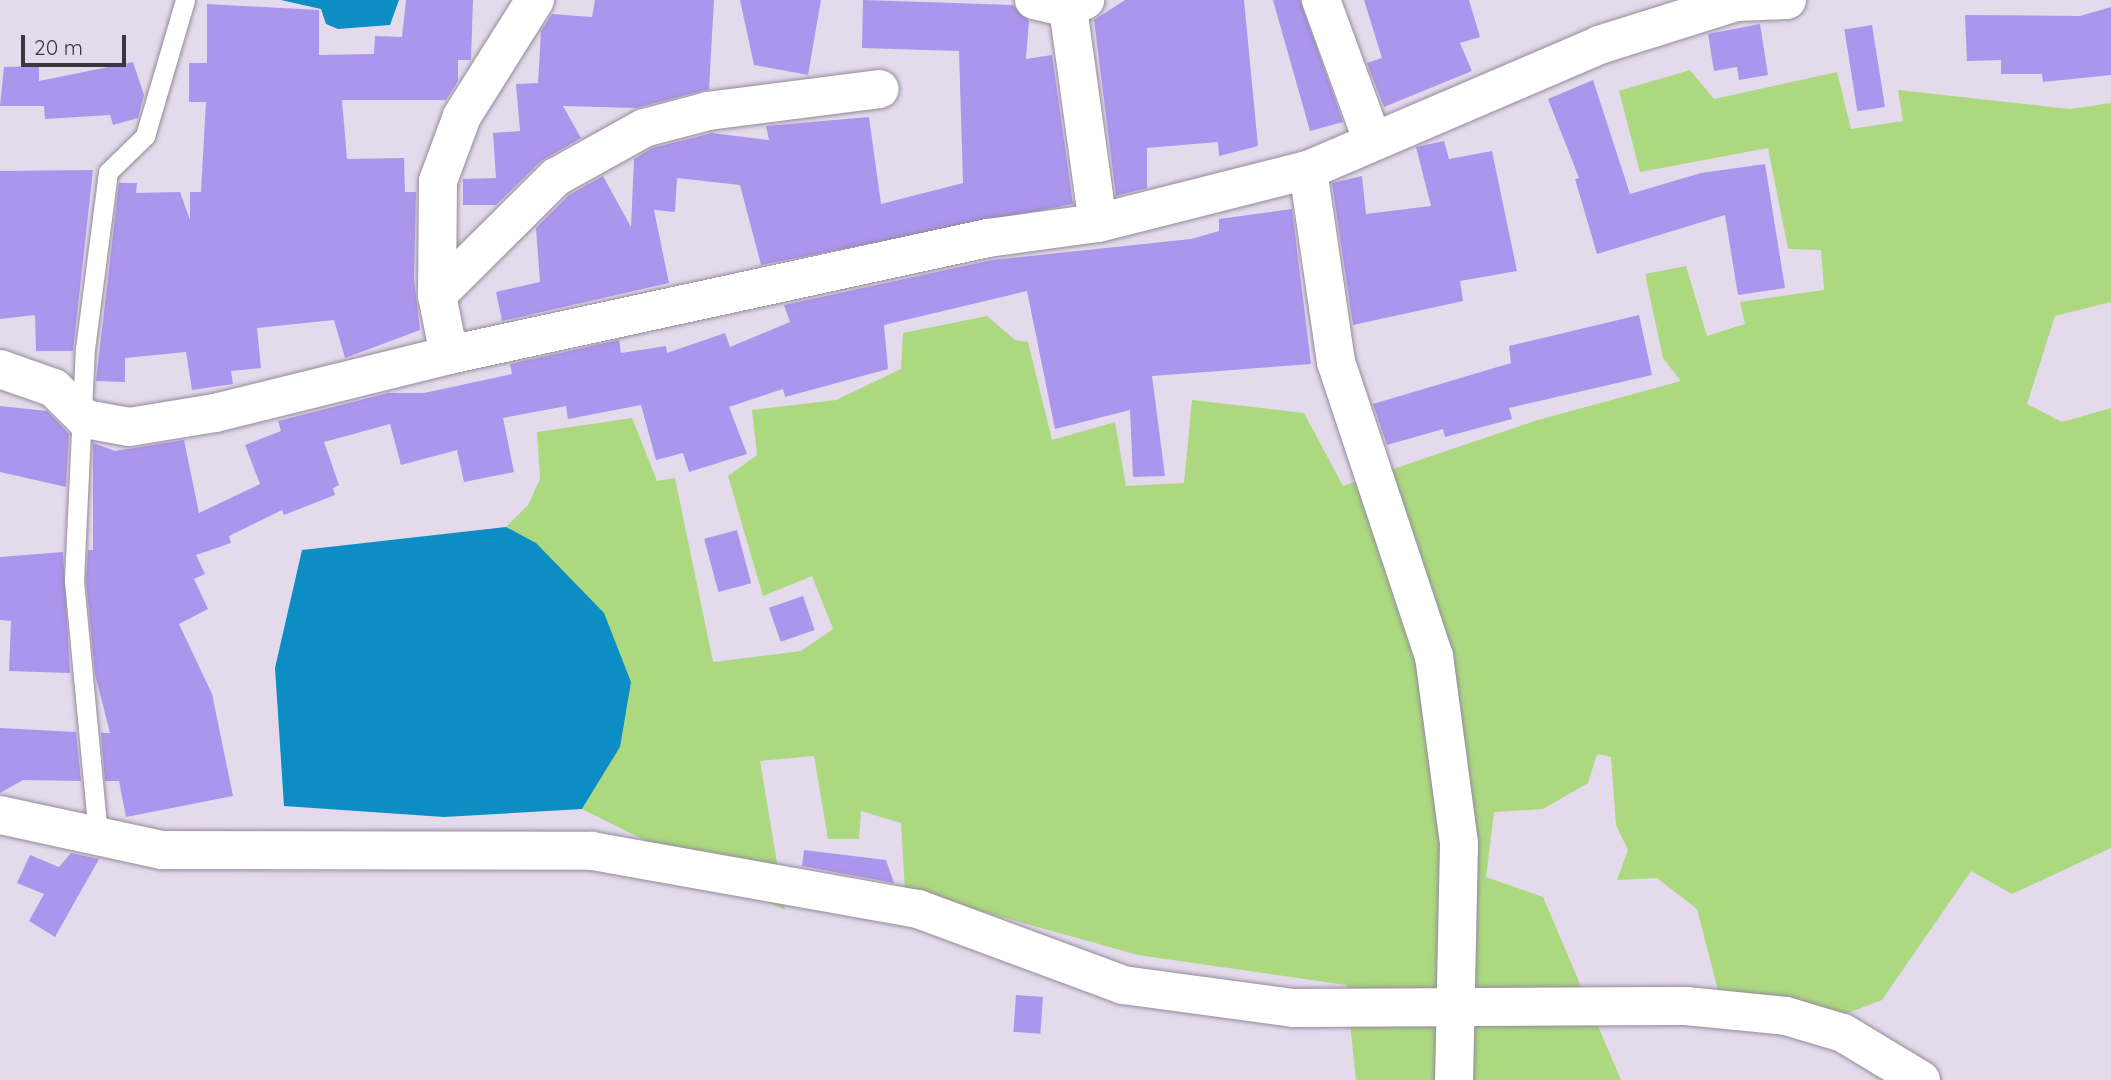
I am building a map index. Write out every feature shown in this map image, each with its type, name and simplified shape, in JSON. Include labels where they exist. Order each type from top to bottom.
[{"type":"street","points":[[449,355],[437,295],[438,181],[462,116],[535,0]]},
{"type":"street","points":[[1321,0],[1372,139]]},
{"type":"street","points":[[0,369],[54,388],[85,419],[130,427],[215,413],[449,355],[988,238],[1098,223],[1308,170],[1372,139],[1599,45],[1736,2],[1787,0]]},
{"type":"street","points":[[1063,3],[1098,223]]},
{"type":"street","points":[[437,295],[556,177],[644,128],[708,111],[880,89]]},
{"type":"street","points":[[1308,170],[1336,362],[1434,656],[1460,845],[1458,1011],[1454,1080]]},
{"type":"street","points":[[0,815],[162,850],[592,851],[918,909],[1123,985],[1293,1008],[1458,1011],[1686,1006],[1786,1016],[1843,1033],[1921,1080]]},
{"type":"lane","points":[[98,835],[74,580],[85,419],[85,349],[108,172],[145,136],[185,0]]},
{"type":"green space","points":[[1690,70],[1714,99],[1837,72],[1851,129],[1903,121],[1898,90],[2070,109],[2111,103],[2111,302],[2055,316],[2027,404],[2062,422],[2111,408],[2111,848],[2012,894],[1971,871],[1882,1000],[1828,1018],[1720,998],[1697,909],[1657,878],[1617,880],[1628,850],[1616,825],[1611,757],[1597,754],[1588,783],[1543,809],[1494,812],[1486,877],[1543,897],[1621,1080],[1356,1080],[1346,985],[1138,955],[905,890],[901,823],[861,811],[859,839],[828,839],[814,756],[760,761],[785,910],[582,809],[620,747],[506,527],[528,505],[540,479],[537,432],[632,418],[657,481],[675,478],[713,662],[801,651],[833,629],[812,576],[763,596],[728,476],[757,455],[752,410],[836,400],[901,369],[903,333],[987,316],[1015,340],[1028,342],[1052,440],[1115,422],[1126,486],[1184,483],[1192,400],[1304,413],[1343,486],[1538,420],[1681,381],[1663,358],[1645,274],[1686,266],[1707,336],[1745,324],[1740,302],[1824,290],[1821,250],[1788,249],[1768,148],[1640,172],[1619,91]]},
{"type":"water","points":[[281,0],[399,0],[390,25],[338,29],[326,24],[321,9]]},
{"type":"water","points":[[506,527],[536,543],[604,613],[631,682],[620,747],[582,809],[444,817],[284,806],[275,668],[302,550]]},
{"type":"building","points":[[406,0],[473,0],[471,60],[458,60],[458,81],[446,100],[342,100],[347,159],[404,158],[405,192],[416,192],[414,279],[420,330],[345,358],[334,320],[257,328],[261,368],[231,371],[233,384],[192,390],[186,352],[125,358],[125,382],[96,381],[119,183],[137,183],[136,193],[180,192],[190,220],[190,192],[201,192],[206,102],[189,102],[189,63],[207,63],[207,4],[319,10],[319,55],[374,54],[375,36],[402,37]]},
{"type":"building","points":[[595,0],[714,0],[709,89],[636,108],[563,106],[581,138],[541,161],[496,205],[463,205],[463,179],[496,178],[493,133],[520,131],[516,84],[538,83],[541,31],[552,14],[592,17]]},
{"type":"building","points":[[740,0],[821,0],[808,75],[754,65]]},
{"type":"building","points":[[863,0],[1013,5],[1029,21],[1026,59],[1052,55],[1073,204],[761,265],[740,185],[677,178],[675,212],[654,210],[669,283],[502,321],[496,292],[540,282],[536,228],[569,195],[603,176],[631,227],[634,159],[652,148],[712,133],[769,140],[766,126],[869,117],[881,204],[963,183],[959,51],[862,48]]},
{"type":"building","points":[[1125,0],[1244,0],[1258,146],[1219,156],[1218,142],[1147,148],[1147,188],[1116,196],[1094,20]]},
{"type":"building","points":[[1273,0],[1300,0],[1343,122],[1310,131]]},
{"type":"building","points":[[1364,0],[1469,0],[1480,37],[1460,43],[1472,71],[1384,107],[1367,63],[1382,58]]},
{"type":"building","points":[[2111,7],[2111,75],[2043,82],[2042,74],[2001,74],[2001,60],[1967,61],[1965,15],[2080,16]]},
{"type":"building","points":[[1760,24],[1768,75],[1739,80],[1737,67],[1714,71],[1708,34]]},
{"type":"building","points":[[1872,25],[1885,107],[1857,111],[1844,29]]},
{"type":"building","points":[[133,62],[144,95],[138,118],[113,125],[110,115],[45,119],[44,106],[0,106],[4,67],[39,66],[39,81]]},
{"type":"building","points":[[1593,80],[1630,194],[1701,173],[1765,164],[1785,288],[1738,295],[1725,215],[1597,254],[1575,179],[1579,178],[1548,99]]},
{"type":"building","points":[[1444,141],[1449,159],[1492,151],[1517,271],[1460,281],[1463,301],[1353,325],[1332,183],[1362,176],[1366,214],[1431,206],[1416,147]]},
{"type":"building","points":[[93,170],[73,351],[36,351],[35,315],[0,319],[0,171]]},
{"type":"building","points":[[1292,209],[1311,364],[1152,376],[1165,476],[1133,477],[1130,410],[1055,429],[1027,291],[884,325],[888,369],[785,397],[783,389],[729,407],[747,454],[689,472],[683,453],[656,460],[641,405],[568,419],[566,406],[503,418],[514,472],[464,482],[457,450],[401,465],[390,424],[324,442],[339,485],[333,488],[335,495],[284,515],[282,510],[229,536],[231,543],[196,555],[205,574],[194,579],[208,609],[179,624],[212,694],[233,796],[126,817],[119,781],[105,781],[101,733],[110,733],[95,674],[86,580],[88,550],[93,550],[93,443],[115,451],[184,440],[199,513],[260,484],[245,445],[281,431],[278,421],[388,393],[424,393],[512,374],[510,364],[619,340],[621,353],[666,346],[667,353],[725,333],[730,347],[790,322],[784,305],[992,260],[1191,239],[1219,231],[1219,219]]},
{"type":"building","points":[[1639,315],[1652,375],[1509,408],[1512,419],[1445,437],[1443,429],[1387,445],[1373,404],[1511,363],[1509,346]]},
{"type":"building","points":[[0,406],[47,411],[69,434],[66,487],[0,472]]},
{"type":"building","points":[[737,530],[751,583],[718,592],[704,539]]},
{"type":"building","points":[[63,552],[70,673],[9,671],[11,621],[0,620],[0,557]]},
{"type":"building","points":[[803,596],[815,630],[781,642],[769,608]]},
{"type":"building","points":[[0,728],[76,732],[81,781],[23,780],[0,793]]},
{"type":"building","points":[[804,850],[886,860],[894,883],[802,866]]},
{"type":"building","points":[[71,853],[99,859],[55,937],[29,921],[44,894],[17,883],[30,855],[59,867]]},
{"type":"building","points":[[1016,995],[1043,997],[1040,1034],[1013,1032]]}]
